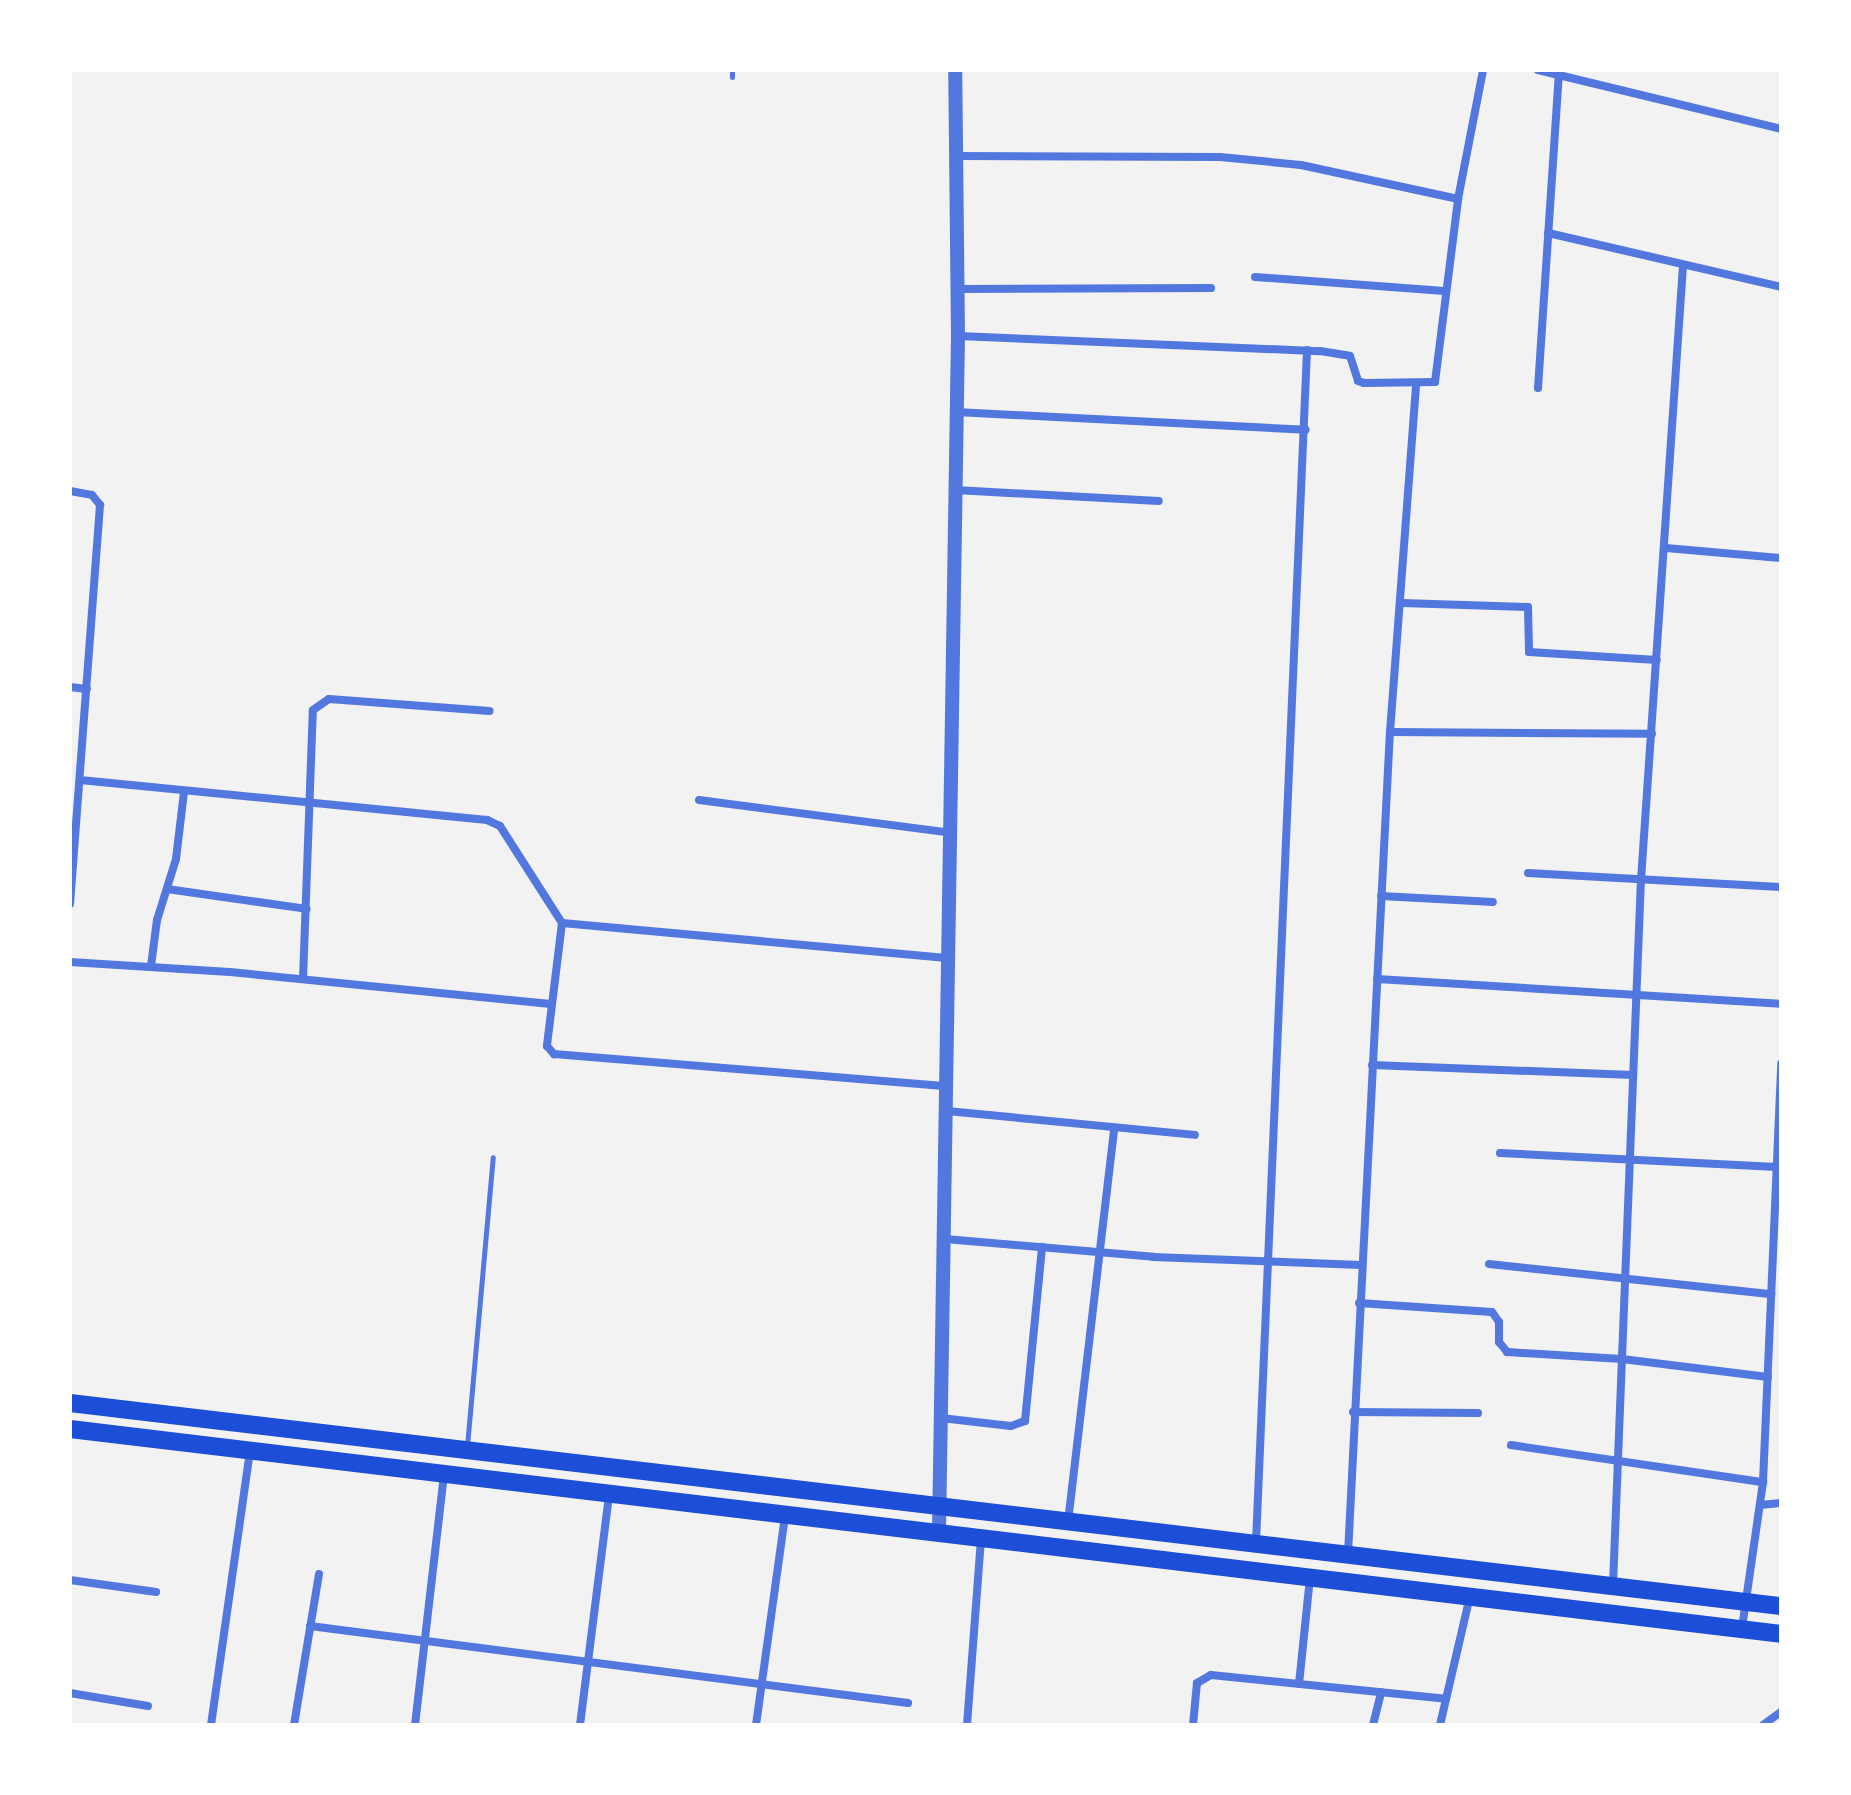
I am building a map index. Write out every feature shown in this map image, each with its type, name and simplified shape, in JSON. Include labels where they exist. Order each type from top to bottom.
[{"type":"main road","points":[[70,1403],[1781,1606]]},
{"type":"main road","points":[[70,1429],[1310,1575],[1781,1634]]},
{"type":"street","points":[[939,1532],[958,336],[955,70]]},
{"type":"street","points":[[958,336],[1307,350],[1350,356],[1355,374],[1364,383],[1416,386],[1439,377],[1444,291],[1483,70]]},
{"type":"street","points":[[1538,70],[1578,74],[1781,129]]},
{"type":"street","points":[[1538,388],[1559,74]]},
{"type":"street","points":[[957,156],[1220,157],[1301,165],[1458,199]]},
{"type":"street","points":[[1548,233],[1781,287]]},
{"type":"street","points":[[1613,1586],[1641,880],[1683,266]]},
{"type":"street","points":[[1255,277],[1444,291]]},
{"type":"street","points":[[956,289],[1211,288]]},
{"type":"street","points":[[1256,1543],[1306,430],[1307,350]]},
{"type":"street","points":[[1348,1555],[1390,732],[1416,386]]},
{"type":"street","points":[[956,412],[1306,430]]},
{"type":"street","points":[[955,490],[1159,501]]},
{"type":"street","points":[[70,491],[92,495],[100,505],[70,904]]},
{"type":"street","points":[[1666,548],[1781,558]]},
{"type":"street","points":[[1402,603],[1528,607],[1529,652],[1657,660]]},
{"type":"street","points":[[70,687],[87,689]]},
{"type":"street","points":[[303,979],[312,805],[313,710],[320,703],[490,711]]},
{"type":"street","points":[[1390,732],[1652,734]]},
{"type":"street","points":[[80,780],[487,820],[500,826],[562,923],[547,1046],[554,1054],[948,1086]]},
{"type":"street","points":[[151,966],[184,792]]},
{"type":"street","points":[[699,800],[952,833]]},
{"type":"street","points":[[1528,873],[1781,887]]},
{"type":"street","points":[[167,889],[307,909]]},
{"type":"street","points":[[1381,896],[1493,902]]},
{"type":"street","points":[[562,923],[950,958]]},
{"type":"street","points":[[70,962],[303,979],[550,1004]]},
{"type":"street","points":[[1377,979],[1781,1004]]},
{"type":"street","points":[[1742,1629],[1749,1603],[1763,1482],[1778,1210],[1781,1063]]},
{"type":"street","points":[[1372,1065],[1633,1075]]},
{"type":"street","points":[[947,1111],[1114,1130],[1195,1135]]},
{"type":"street","points":[[1068,1522],[1114,1130]]},
{"type":"street","points":[[1500,1153],[1777,1167]]},
{"type":"street","points":[[945,1239],[1270,1263],[1361,1265]]},
{"type":"street","points":[[941,1418],[1011,1426],[1025,1421],[1042,1247]]},
{"type":"street","points":[[1489,1264],[1771,1294]]},
{"type":"street","points":[[1359,1303],[1492,1312],[1499,1322],[1499,1342],[1507,1352],[1622,1359],[1768,1377]]},
{"type":"street","points":[[1353,1412],[1478,1413]]},
{"type":"street","points":[[1511,1445],[1763,1482]]},
{"type":"street","points":[[211,1725],[250,1451]]},
{"type":"street","points":[[415,1725],[444,1475]]},
{"type":"street","points":[[580,1725],[609,1494]]},
{"type":"street","points":[[1761,1505],[1781,1503]]},
{"type":"street","points":[[756,1725],[785,1514]]},
{"type":"street","points":[[967,1725],[981,1537]]},
{"type":"street","points":[[294,1725],[319,1574]]},
{"type":"street","points":[[1299,1684],[1310,1575]]},
{"type":"street","points":[[70,1580],[156,1592]]},
{"type":"street","points":[[1440,1725],[1470,1595]]},
{"type":"street","points":[[310,1626],[908,1703]]},
{"type":"street","points":[[1193,1725],[1203,1677],[1446,1699]]},
{"type":"street","points":[[1373,1725],[1381,1692]]},
{"type":"street","points":[[70,1693],[148,1706]]},
{"type":"street","points":[[1763,1725],[1781,1712]]},
{"type":"lane","points":[[466,1451],[493,1157]]}]
